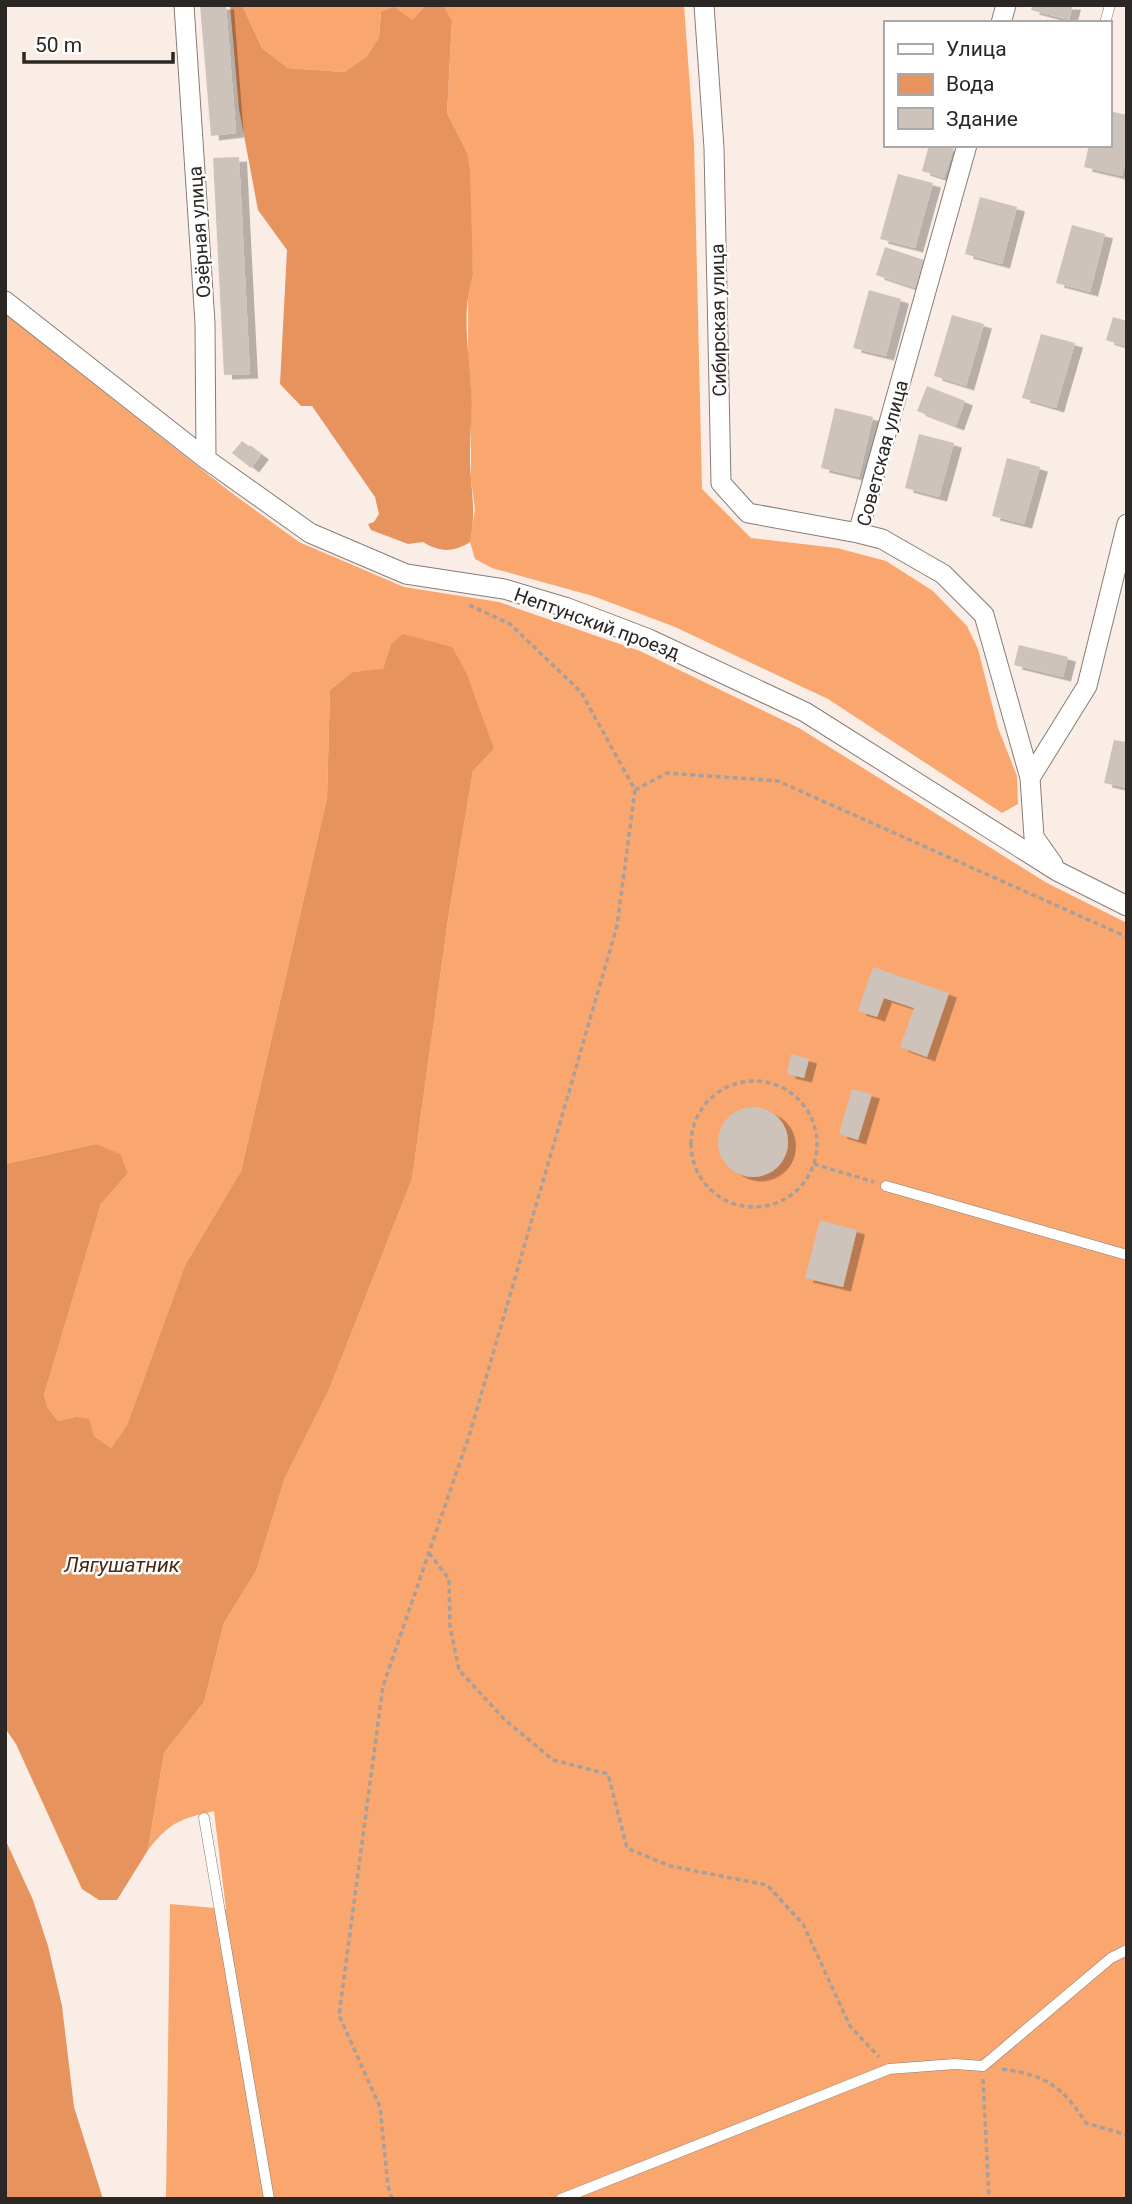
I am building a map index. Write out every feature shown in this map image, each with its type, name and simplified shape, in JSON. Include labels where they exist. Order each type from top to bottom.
[{"type":"street","name":"Озёрная улица","points":[[184,5],[205,323],[206,459]]},
{"type":"street","name":"Сибирская улица","points":[[704,5],[714,148],[722,483],[748,513],[858,533]]},
{"type":"street","name":"Советская улица","points":[[966,147],[858,533],[882,539],[943,574],[984,615],[1030,778],[1034,837],[1057,871]]},
{"type":"street","name":"Нептунский проезд","points":[[5,301],[206,459],[310,533],[406,574],[504,589],[565,607],[649,639],[805,712],[1057,871],[1127,906]]},
{"type":"street","points":[[1030,778],[1087,686],[1127,524]]},
{"type":"lane","points":[[886,1186],[1127,1255]]},
{"type":"lane","points":[[204,1818],[269,2199]]},
{"type":"lane","points":[[561,2199],[890,2069],[955,2064],[983,2066],[1111,1958],[1127,1950]]},
{"type":"path","points":[[392,2199],[388,2186],[380,2107],[339,2015],[383,1686],[470,1433],[617,926],[635,790],[581,692],[510,624],[463,602]]},
{"type":"path","points":[[635,790],[667,773],[778,781],[1127,936]]},
{"type":"path","points":[[754,1082],[785,1088],[802,1102],[813,1121],[818,1143],[814,1164],[805,1182],[790,1196],[772,1205],[752,1208],[733,1204],[715,1195],[701,1180],[693,1161],[690,1142],[694,1122],[705,1103],[722,1089],[754,1082]]},
{"type":"path","points":[[814,1164],[886,1186]]},
{"type":"path","points":[[429,1553],[449,1579],[450,1626],[459,1670],[504,1719],[553,1760],[608,1774],[627,1848],[670,1866],[722,1879],[767,1885],[803,1924],[850,2026],[890,2069]]},
{"type":"path","points":[[989,2199],[983,2066],[1034,2073],[1069,2097],[1086,2123],[1127,2135]]},
{"type":"shaded area","points":[[242,5],[426,5],[412,20],[381,12],[379,38],[366,57],[344,72],[288,68],[262,48]]},
{"type":"shaded area","points":[[443,5],[684,5],[694,143],[702,489],[751,538],[837,548],[886,561],[933,591],[967,626],[978,649],[998,728],[1017,776],[1018,804],[1002,813],[828,699],[675,627],[593,596],[492,568],[475,559],[470,542],[475,510],[471,479],[471,389],[468,356],[468,292],[473,276],[467,152],[447,113],[452,22]]},
{"type":"shaded area","points":[[5,314],[229,491],[299,542],[404,587],[499,602],[640,651],[799,728],[1047,883],[1127,923],[1127,2199],[166,2199],[170,1904],[226,1909],[214,1811],[176,1823],[148,1850],[164,1753],[204,1702],[224,1623],[256,1571],[285,1478],[329,1390],[412,1179],[449,913],[473,771],[494,749],[391,644],[383,670],[352,672],[330,690],[327,798],[241,1171],[185,1265],[127,1425],[111,1448],[75,1417],[58,1421],[48,1408],[44,1395],[101,1204],[128,1173],[96,1144],[5,1164]]},
{"type":"water","points":[[230,5],[242,5],[262,48],[288,68],[344,72],[366,57],[379,38],[381,12],[394,7],[412,20],[426,5],[443,5],[452,21],[447,113],[467,152],[473,276],[467,317],[473,518],[470,542],[464,546],[446,550],[423,542],[408,544],[371,530],[368,524],[374,522],[379,514],[375,497],[312,406],[301,406],[280,384],[287,250],[258,210],[239,109]]},
{"type":"water","name":"Лягушатник","points":[[403,634],[452,647],[466,672],[494,749],[473,771],[449,913],[412,1179],[329,1390],[285,1478],[256,1571],[224,1623],[204,1702],[164,1753],[148,1850],[117,1900],[99,1900],[82,1889],[16,1744],[5,1728],[5,1164],[96,1144],[120,1154],[128,1173],[101,1204],[44,1395],[48,1408],[58,1421],[75,1417],[89,1419],[94,1436],[111,1448],[127,1425],[185,1265],[241,1171],[327,798],[330,690],[352,672],[383,669],[391,644]]},
{"type":"water","points":[[5,1839],[33,1900],[48,1946],[62,2006],[74,2107],[103,2199],[5,2199]]},
{"type":"building","points":[[200,5],[226,5],[236,133],[211,136]]},
{"type":"building","points":[[1033,5],[1073,5],[1069,20],[1031,10]]},
{"type":"building","points":[[1111,111],[1127,115],[1127,156],[1122,176],[1084,167],[1089,147],[1111,147]]},
{"type":"building","points":[[928,147],[954,147],[944,178],[922,171]]},
{"type":"building","points":[[239,157],[250,374],[224,375],[213,158]]},
{"type":"building","points":[[898,174],[933,183],[915,248],[880,239]]},
{"type":"building","points":[[980,197],[1017,207],[1002,264],[965,254]]},
{"type":"building","points":[[1072,225],[1105,234],[1090,292],[1056,283]]},
{"type":"building","points":[[885,247],[924,260],[915,288],[876,275]]},
{"type":"building","points":[[869,290],[901,299],[886,356],[853,348]]},
{"type":"building","points":[[952,315],[984,324],[966,386],[934,376]]},
{"type":"building","points":[[1113,317],[1127,321],[1127,347],[1106,340]]},
{"type":"building","points":[[1041,334],[1075,343],[1056,408],[1022,398]]},
{"type":"building","points":[[927,386],[965,401],[956,426],[917,411]]},
{"type":"building","points":[[835,408],[873,417],[859,477],[821,468]]},
{"type":"building","points":[[919,434],[954,443],[939,497],[905,488]]},
{"type":"building","points":[[242,441],[261,455],[251,468],[232,453]]},
{"type":"building","points":[[1007,458],[1040,467],[1024,524],[992,516]]},
{"type":"building","points":[[1019,645],[1068,657],[1063,677],[1014,665]]},
{"type":"building","points":[[1114,740],[1127,742],[1127,788],[1104,783]]},
{"type":"building","points":[[873,967],[949,993],[927,1057],[900,1047],[914,1008],[884,998],[877,1017],[858,1011]]},
{"type":"building","points":[[791,1054],[809,1059],[804,1078],[787,1074]]},
{"type":"building","points":[[852,1089],[872,1094],[858,1140],[839,1134]]},
{"type":"building","points":[[746,1107],[760,1107],[773,1113],[782,1122],[788,1142],[786,1155],[778,1167],[760,1177],[746,1177],[733,1171],[724,1162],[718,1149],[718,1135],[724,1122],[733,1113]]},
{"type":"building","points":[[820,1220],[857,1230],[843,1287],[805,1278]]}]
